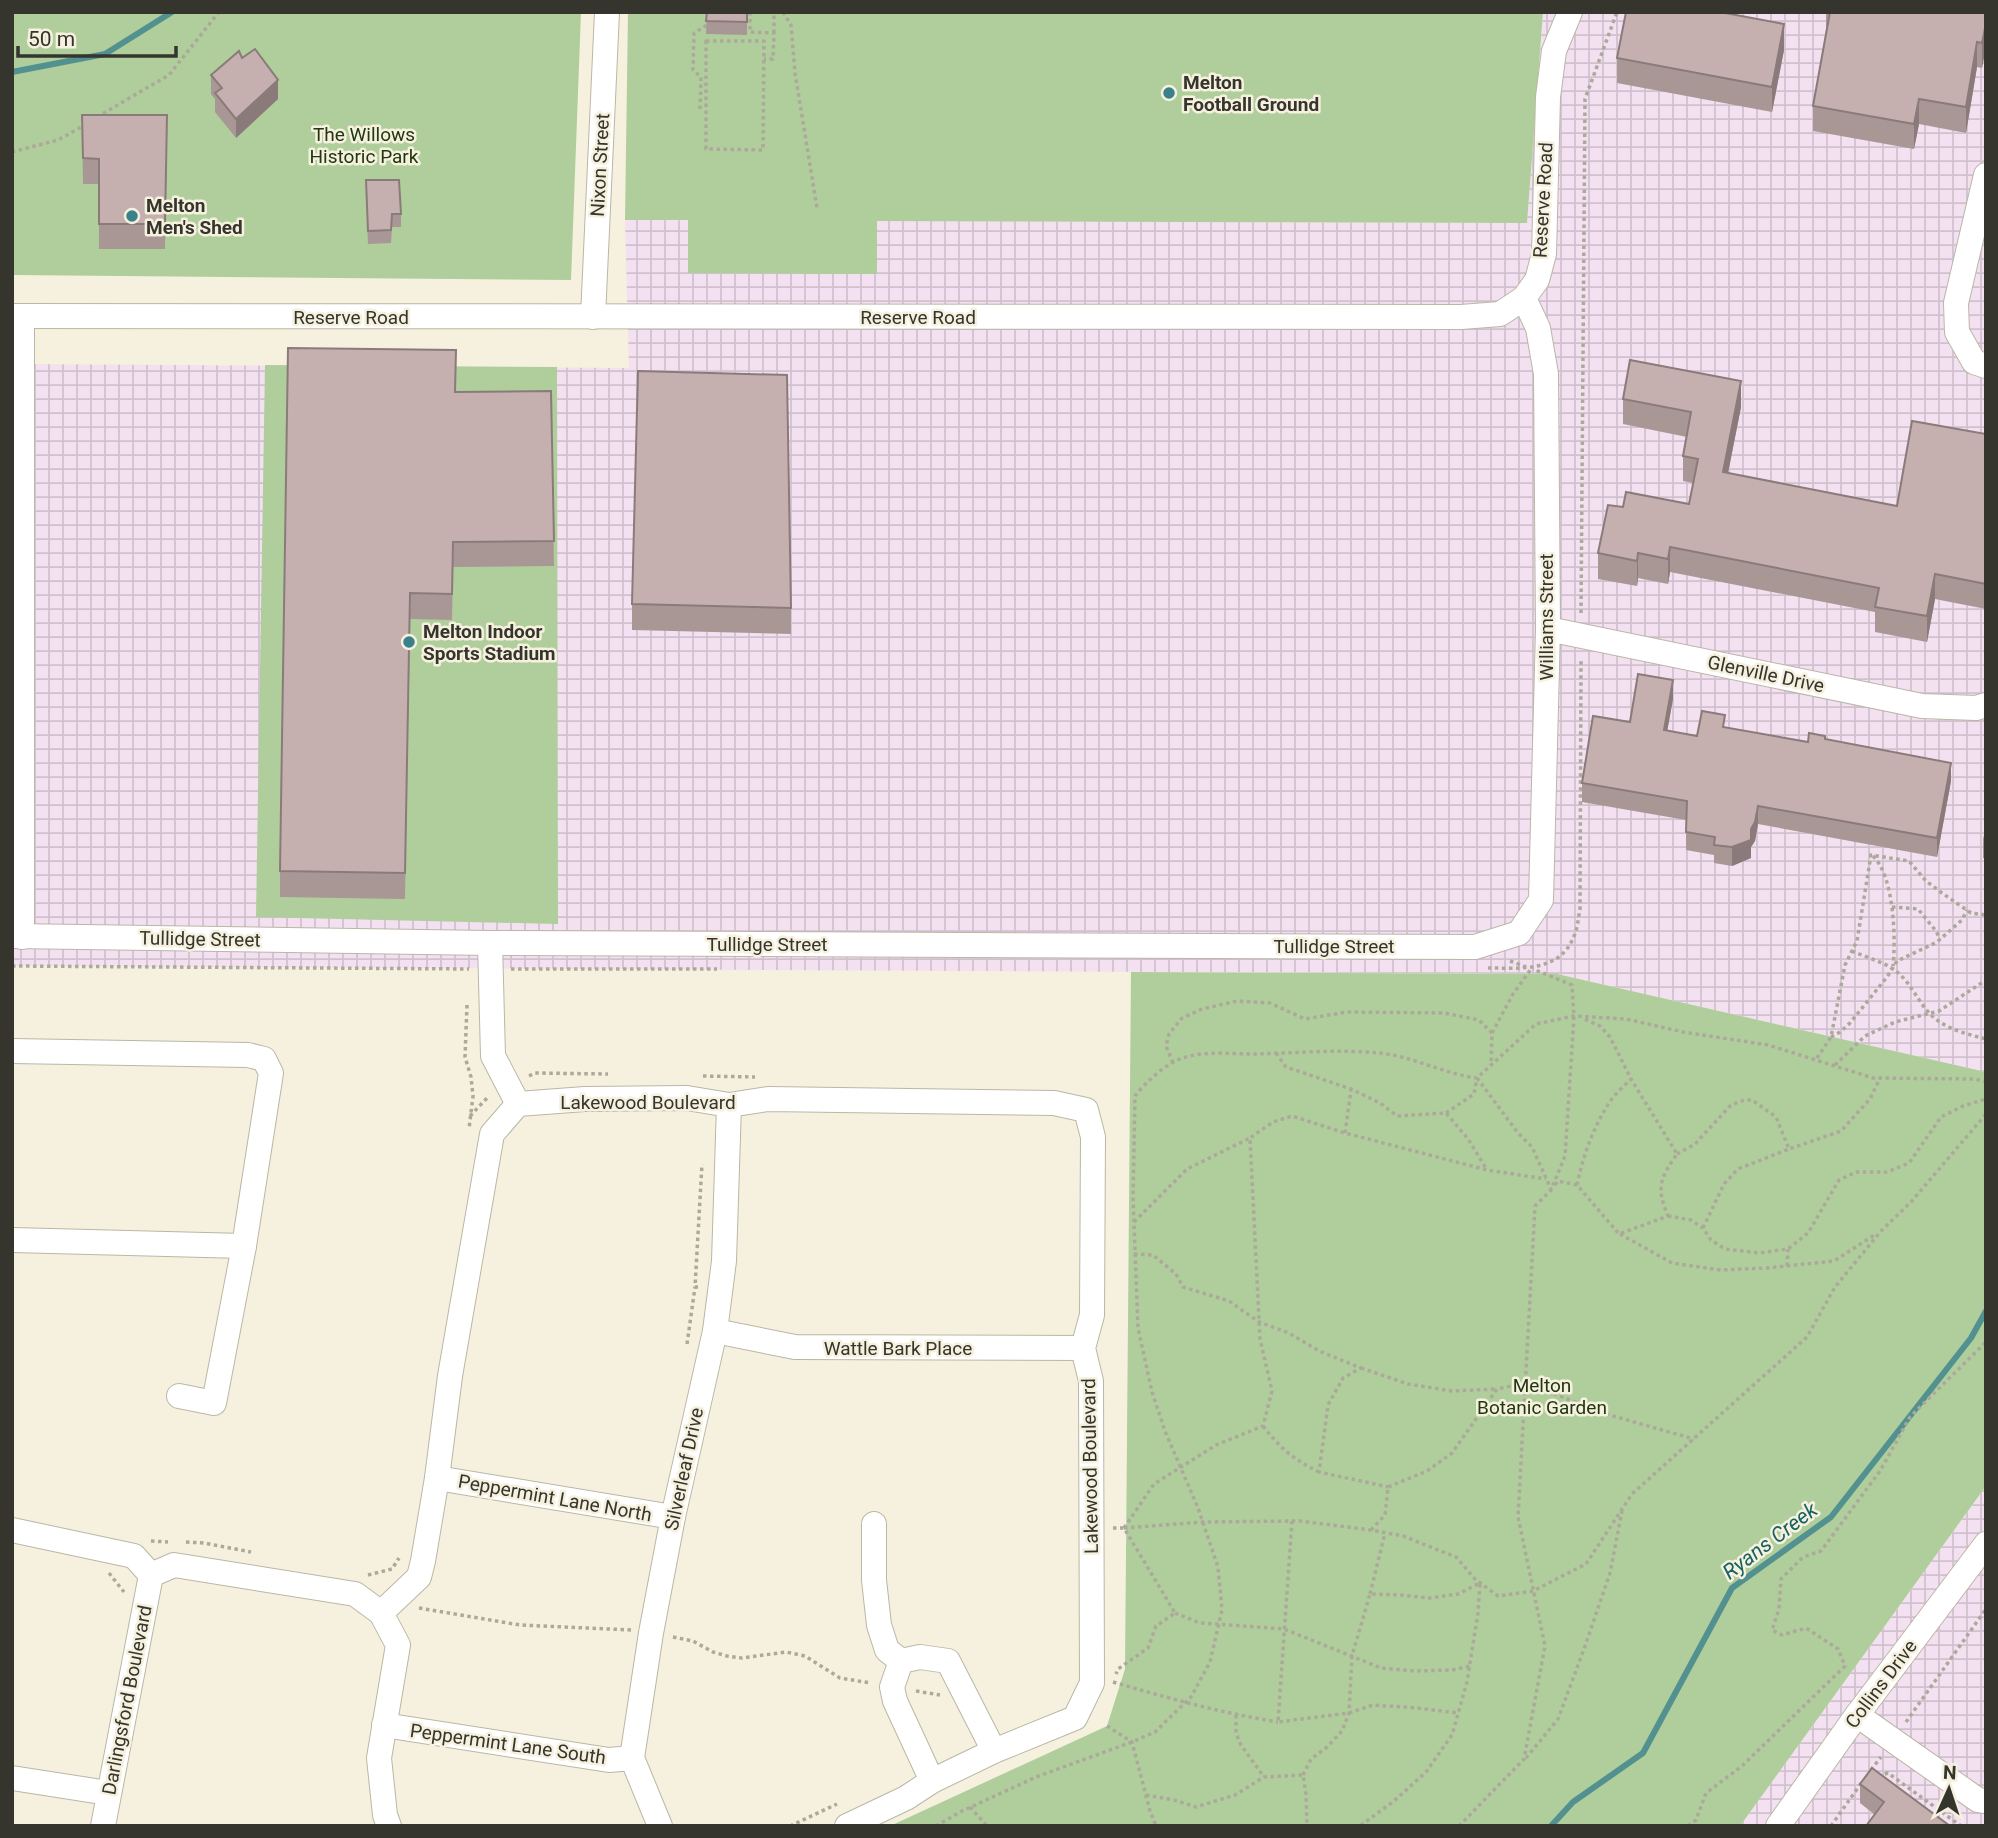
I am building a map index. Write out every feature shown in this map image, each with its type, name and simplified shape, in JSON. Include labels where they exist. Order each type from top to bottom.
[{"type":"street","name":"Nixon Street","points":[[593,317],[607,12]]},
{"type":"street","name":"Reserve Road","points":[[17,316],[1461,317],[1500,314],[1524,298],[1537,280],[1544,254],[1548,97],[1554,51],[1570,12]]},
{"type":"street","points":[[1986,175],[1956,303],[1957,332],[1974,362],[1986,366]]},
{"type":"street","name":"Williams Street","points":[[1519,933],[1541,900],[1548,629],[1546,374],[1538,328],[1524,298]]},
{"type":"street","points":[[17,316],[17,937]]},
{"type":"street","name":"Glenville Drive","points":[[1548,629],[1922,706],[1976,708],[1986,705]]},
{"type":"street","name":"Tullidge Street","points":[[17,937],[490,943],[1475,947],[1519,933]]},
{"type":"street","points":[[380,1613],[419,1577],[492,1134],[513,1095],[493,1056],[480,969],[490,943]]},
{"type":"street","points":[[12,1051],[248,1055],[264,1059],[271,1073],[244,1246],[214,1403],[179,1396]]},
{"type":"street","name":"Lakewood Boulevard","points":[[513,1095],[585,1099],[687,1098],[729,1105],[768,1099],[1054,1103],[1086,1110],[1093,1137],[1092,1315],[1083,1348],[1091,1381],[1091,1527],[1102,1683],[1075,1718],[994,1751],[847,1826]]},
{"type":"street","name":"Silverleaf Drive","points":[[632,1758],[651,1633],[673,1517],[715,1331],[724,1261],[729,1105]]},
{"type":"street","points":[[12,1240],[244,1246]]},
{"type":"street","name":"Wattle Bark Place","points":[[715,1331],[795,1347],[1083,1348]]},
{"type":"street","name":"Peppermint Lane North","points":[[437,1478],[673,1517]]},
{"type":"street","points":[[874,1524],[874,1580],[879,1625],[887,1650],[901,1661]]},
{"type":"street","points":[[12,1530],[134,1556],[144,1566],[174,1564],[355,1594],[380,1613],[398,1645],[379,1758],[385,1815],[389,1826]]},
{"type":"street","name":"Collins Drive","points":[[1778,1826],[1857,1715],[1986,1544]]},
{"type":"street","name":"Darlingsford Boulevard","points":[[103,1826],[144,1566]]},
{"type":"street","points":[[901,1661],[920,1657],[948,1661],[994,1751]]},
{"type":"street","points":[[901,1661],[892,1687],[895,1701],[933,1781]]},
{"type":"street","points":[[1857,1715],[1978,1800],[1986,1801]]},
{"type":"street","name":"Peppermint Lane South","points":[[384,1726],[608,1760],[632,1758]]},
{"type":"street","points":[[632,1758],[660,1826]]},
{"type":"street","points":[[12,1777],[108,1793]]},
{"type":"path","points":[[12,152],[58,140],[169,75],[219,12]]},
{"type":"path","points":[[750,12],[750,32],[774,33]]},
{"type":"path","points":[[764,59],[774,59],[774,12]]},
{"type":"path","points":[[783,12],[791,25],[795,73],[817,208]]},
{"type":"path","points":[[1476,968],[1531,968],[1547,965],[1564,952],[1574,937],[1580,909],[1585,99],[1617,12]]},
{"type":"path","points":[[703,77],[693,70],[694,33],[707,25]]},
{"type":"path","points":[[700,109],[706,41],[764,41],[763,150],[706,149],[703,77]]},
{"type":"path","points":[[1871,855],[1879,862],[1892,907],[1895,951],[1893,969]]},
{"type":"path","points":[[1871,855],[1909,861],[1926,881],[1967,910],[1985,916]]},
{"type":"path","points":[[1816,1059],[1831,1037],[1845,965],[1857,941],[1871,855]]},
{"type":"path","points":[[1892,907],[1918,909],[1940,939]]},
{"type":"path","points":[[1831,1037],[1850,1023],[1897,961],[1924,950],[1940,939],[1962,920],[1967,910]]},
{"type":"path","points":[[1852,951],[1893,969],[1907,982],[1929,1014],[1939,1022],[1986,1040]]},
{"type":"path","points":[[1509,960],[1573,985],[1574,1017],[1565,1156],[1551,1190]]},
{"type":"path","points":[[12,967],[727,969]]},
{"type":"path","points":[[1491,1066],[1492,1033],[1531,968]]},
{"type":"path","points":[[468,981],[480,969]]},
{"type":"path","points":[[1835,1065],[1865,1036],[1895,1023],[1939,1011],[1986,980]]},
{"type":"path","points":[[467,994],[465,1056],[472,1087],[468,1130]]},
{"type":"path","points":[[1173,1063],[1166,1046],[1169,1034],[1182,1018],[1202,1009],[1237,1001],[1270,1003],[1305,1019],[1347,1012],[1444,1013],[1479,1020],[1492,1033]]},
{"type":"path","points":[[1276,1053],[1286,1067],[1351,1089],[1380,1103],[1396,1116],[1446,1113],[1474,1094],[1477,1078],[1536,1024],[1574,1017],[1626,1018],[1683,1032],[1768,1045],[1873,1078],[1975,1079],[1986,1082]]},
{"type":"path","points":[[1581,1017],[1600,1026],[1610,1037],[1631,1079],[1677,1154]]},
{"type":"path","points":[[936,1826],[970,1807],[1036,1777],[1155,1732],[1191,1697],[1210,1662],[1222,1610],[1218,1567],[1203,1522],[1165,1431],[1152,1392],[1138,1328],[1133,1223],[1135,1096],[1144,1083],[1180,1059],[1212,1053],[1380,1053],[1477,1078],[1518,1133],[1532,1147],[1551,1190]]},
{"type":"path","points":[[470,1116],[491,1095],[513,1095],[535,1073],[615,1074]]},
{"type":"path","points":[[694,1076],[763,1077]]},
{"type":"path","points":[[1703,1228],[1724,1184],[1738,1169],[1841,1131],[1870,1099],[1880,1078]]},
{"type":"path","points":[[1577,1185],[1583,1156],[1596,1127],[1610,1101],[1631,1079]]},
{"type":"path","points":[[1345,1133],[1351,1089]]},
{"type":"path","points":[[1619,1234],[1668,1216],[1691,1220],[1703,1228],[1711,1240],[1725,1249],[1759,1253],[1788,1249],[1808,1233],[1839,1180],[1856,1172],[1887,1172],[1909,1163],[1941,1117],[1986,1099]]},
{"type":"path","points":[[1668,1216],[1662,1202],[1663,1174],[1677,1154],[1695,1144],[1731,1105],[1752,1100],[1776,1117],[1789,1149]]},
{"type":"path","points":[[1446,1113],[1468,1139],[1487,1171]]},
{"type":"path","points":[[1091,1527],[1124,1528],[1203,1522],[1292,1520],[1371,1530],[1403,1536],[1456,1557],[1480,1583],[1498,1596],[1534,1591],[1586,1564],[1632,1494],[1807,1337],[1835,1287],[1881,1231],[1910,1202],[1986,1114]]},
{"type":"path","points":[[1133,1223],[1188,1169],[1250,1138],[1273,1122],[1292,1116],[1487,1171],[1546,1179]]},
{"type":"path","points":[[1250,1138],[1259,1322],[1272,1391],[1263,1426]]},
{"type":"path","points":[[703,1154],[695,1287],[720,1290]]},
{"type":"path","points":[[1524,1759],[1545,1646],[1518,1517],[1535,1206],[1558,1181],[1577,1185],[1619,1234],[1672,1263],[1721,1270],[1835,1261],[1881,1231]]},
{"type":"path","points":[[1787,1266],[1788,1249]]},
{"type":"path","points":[[1134,1254],[1153,1255],[1176,1274],[1183,1287],[1229,1301],[1259,1322],[1289,1333],[1319,1351],[1408,1384],[1452,1391],[1497,1389],[1525,1383],[1613,1416],[1694,1439]]},
{"type":"path","points":[[1688,1826],[1696,1820],[1706,1793],[1742,1766],[1845,1666],[1838,1649],[1806,1628],[1782,1635],[1772,1630],[1779,1609],[1781,1578],[1803,1557],[1821,1551],[1880,1471],[1910,1417],[1986,1342]]},
{"type":"path","points":[[1319,1472],[1328,1405],[1343,1378],[1361,1368]]},
{"type":"path","points":[[1263,1426],[1280,1447],[1319,1472],[1388,1487],[1427,1471],[1452,1453],[1497,1389]]},
{"type":"path","points":[[1124,1528],[1154,1484],[1216,1445],[1263,1426]]},
{"type":"path","points":[[1371,1530],[1385,1515],[1388,1487]]},
{"type":"path","points":[[1459,1826],[1524,1759],[1558,1719],[1610,1573],[1623,1507]]},
{"type":"path","points":[[1278,1722],[1292,1520]]},
{"type":"path","points":[[1124,1528],[1175,1612],[1199,1622],[1284,1629],[1381,1668],[1415,1671],[1452,1670],[1469,1666]]},
{"type":"path","points":[[1307,1826],[1303,1775],[1311,1759],[1342,1731],[1349,1713],[1352,1656],[1385,1533]]},
{"type":"path","points":[[117,1583],[144,1566],[150,1541],[204,1543],[255,1553]]},
{"type":"path","points":[[358,1573],[370,1576],[392,1569],[400,1557]]},
{"type":"path","points":[[107,1570],[124,1592],[121,1604]]},
{"type":"path","points":[[1370,1594],[1429,1598],[1458,1594],[1480,1583]]},
{"type":"path","points":[[1360,1826],[1394,1801],[1426,1772],[1452,1735],[1469,1666],[1480,1583]]},
{"type":"path","points":[[1870,1771],[1986,1609]]},
{"type":"path","points":[[1102,1683],[1148,1648],[1156,1626],[1175,1612]]},
{"type":"path","points":[[1102,1683],[1236,1715],[1278,1722],[1349,1713],[1373,1705],[1458,1713]]},
{"type":"path","points":[[892,1687],[950,1697]]},
{"type":"path","points":[[1236,1715],[1236,1733],[1241,1745],[1264,1777]]},
{"type":"path","points":[[1107,1726],[1132,1742],[1156,1826]]},
{"type":"path","points":[[1875,1777],[1888,1773],[1961,1826]]},
{"type":"path","points":[[1146,1796],[1174,1800],[1196,1808],[1235,1795],[1264,1777],[1303,1775]]},
{"type":"path","points":[[1830,1826],[1863,1781]]},
{"type":"path","points":[[790,1826],[841,1802]]},
{"type":"path","points":[[970,1807],[987,1826]]},
{"type":"shaded area","points":[[1543,12],[1986,12],[1986,1072],[1557,974],[12,966],[12,364],[629,368],[625,220],[1527,223]]},
{"type":"shaded area","points":[[1986,1486],[1986,1826],[1740,1826]]},
{"type":"green space","name":"The Willows Historic Park","points":[[12,12],[581,12],[571,280],[12,275]]},
{"type":"green space","points":[[628,12],[1543,12],[1527,223],[877,221],[877,274],[688,273],[688,220],[625,220]]},
{"type":"green space","name":"Melton Indoor Sports Stadium","points":[[265,365],[557,367],[558,924],[256,917]]},
{"type":"green space","name":"Melton Botanic Garden","points":[[1131,972],[1557,974],[1986,1072],[1986,1486],[1740,1826],[890,1826],[1107,1726],[1125,1669]]},
{"type":"building","points":[[707,12],[747,12],[747,22],[706,21]]},
{"type":"building","points":[[1626,12],[1720,12],[1784,24],[1772,87],[1617,58]]},
{"type":"building","points":[[1830,12],[1986,12],[1982,43],[1977,42],[1966,107],[1919,99],[1914,124],[1813,106]]},
{"type":"building","points":[[255,49],[278,80],[236,119],[215,93],[222,88],[211,75],[239,51],[242,58]]},
{"type":"building","name":"Melton Men's Shed","points":[[82,115],[167,115],[165,224],[99,224],[99,159],[83,158]]},
{"type":"building","points":[[366,180],[399,180],[401,214],[392,214],[391,230],[368,231]]},
{"type":"building","name":"Melton Indoor Sports Stadium","points":[[288,348],[456,350],[455,392],[551,391],[554,541],[453,542],[452,594],[410,593],[405,873],[280,871]]},
{"type":"building","points":[[1630,360],[1741,381],[1723,472],[1897,506],[1912,421],[1986,434],[1986,584],[1935,574],[1927,616],[1875,607],[1879,588],[1670,547],[1668,559],[1638,553],[1637,561],[1598,553],[1608,505],[1623,507],[1626,492],[1689,504],[1698,459],[1683,456],[1691,412],[1623,399]]},
{"type":"building","points":[[638,371],[787,375],[791,608],[632,604]]},
{"type":"building","points":[[1638,674],[1673,680],[1664,730],[1697,736],[1702,711],[1725,715],[1723,727],[1808,742],[1809,733],[1825,736],[1825,739],[1951,763],[1937,838],[1758,806],[1751,829],[1751,840],[1732,847],[1714,845],[1715,837],[1686,832],[1687,801],[1582,783],[1593,716],[1630,722]]},
{"type":"building","points":[[1872,1768],[1950,1826],[1866,1826],[1884,1802],[1860,1784]]},
{"type":"waterway","points":[[12,72],[105,54],[172,12]]},
{"type":"waterway","name":"Ryans Creek","points":[[1551,1826],[1573,1802],[1643,1753],[1732,1588],[1831,1517],[1971,1338],[1986,1311]]},
{"type":"place","name":"Melton Football Ground","points":[[1169,93]]},
{"type":"place","name":"Melton Men's Shed","points":[[132,216]]},
{"type":"place","name":"Melton Indoor Sports Stadium","points":[[409,642]]}]
